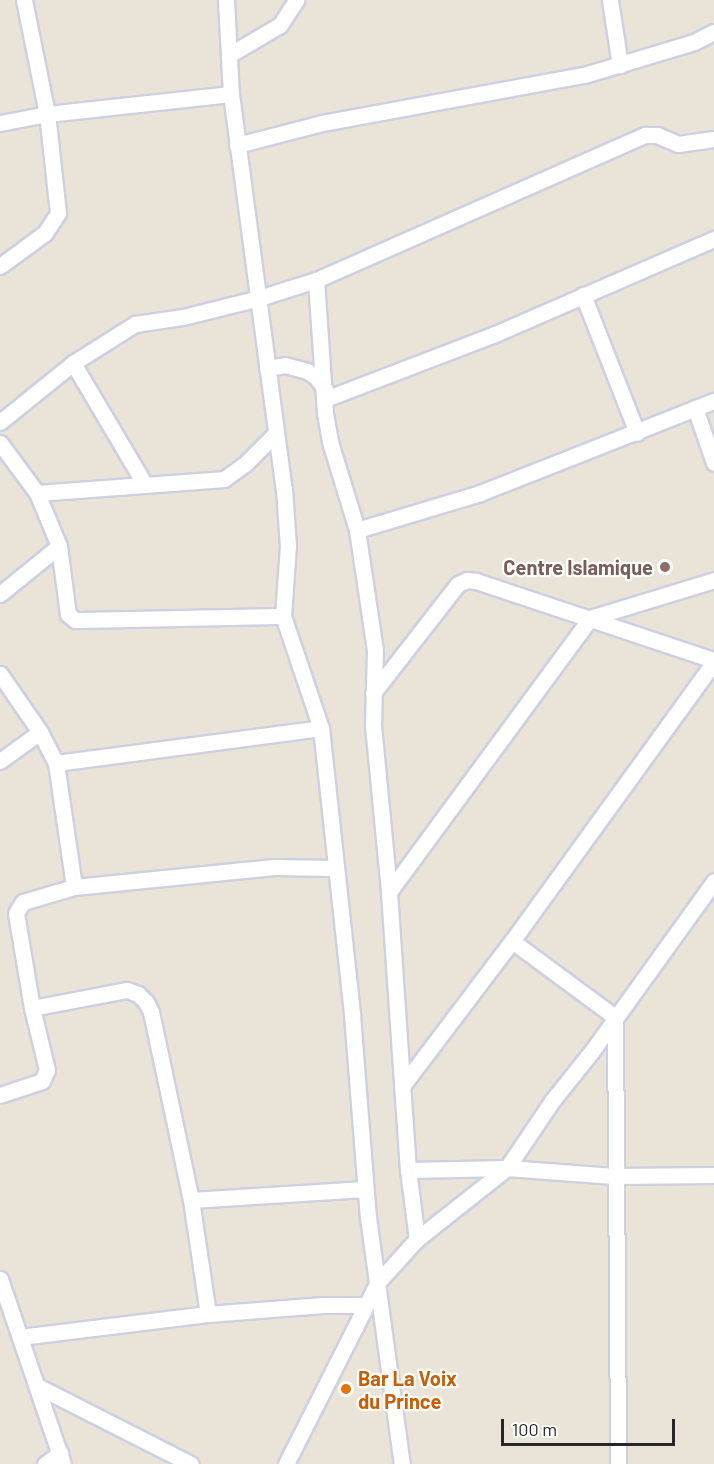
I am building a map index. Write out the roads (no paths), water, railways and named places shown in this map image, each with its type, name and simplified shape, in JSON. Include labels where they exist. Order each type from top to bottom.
[{"type":"street","points":[[0,266],[45,233],[58,213],[47,114],[24,0]]},
{"type":"street","points":[[226,0],[231,94],[288,532],[283,616],[321,728],[334,868],[351,1004],[365,1189],[405,1462]]},
{"type":"street","points":[[229,55],[280,25],[296,0]]},
{"type":"street","points":[[609,0],[620,65]]},
{"type":"street","points":[[237,145],[303,127],[584,75],[694,42],[714,32]]},
{"type":"street","points":[[0,123],[47,114],[231,94]]},
{"type":"street","points":[[0,422],[73,363],[135,324],[183,316],[259,298],[316,280],[645,135],[657,135],[678,144],[714,139]]},
{"type":"street","points":[[325,394],[482,340],[714,239]]},
{"type":"street","points":[[316,280],[319,348],[330,442],[357,530],[375,650],[373,725],[389,892],[408,1170],[417,1239]]},
{"type":"street","points":[[583,295],[637,433]]},
{"type":"street","points":[[73,363],[144,483]]},
{"type":"street","points":[[267,368],[285,365],[307,371],[316,377],[325,394]]},
{"type":"street","points":[[357,530],[480,493],[714,401]]},
{"type":"street","points":[[694,408],[714,463]]},
{"type":"street","points":[[37,493],[144,483],[224,479],[244,464],[275,434]]},
{"type":"street","points":[[0,443],[37,493],[59,546],[68,614],[75,620],[283,616]]},
{"type":"street","points":[[0,594],[59,546]]},
{"type":"street","points":[[373,693],[458,585],[467,580],[590,618],[714,661],[512,941],[403,1085]]},
{"type":"street","points":[[389,892],[590,618],[714,580]]},
{"type":"street","points":[[0,674],[40,732],[56,763],[74,887]]},
{"type":"street","points":[[56,763],[321,728]]},
{"type":"street","points":[[0,761],[40,732]]},
{"type":"street","points":[[0,1095],[42,1081],[47,1070],[32,1008],[16,913],[23,902],[74,887],[274,867],[334,868]]},
{"type":"street","points":[[286,1464],[378,1282],[417,1239],[507,1168],[552,1101],[714,881]]},
{"type":"street","points":[[512,941],[615,1017]]},
{"type":"street","points":[[32,1008],[127,990],[138,994],[146,1002],[151,1012],[191,1200],[208,1314]]},
{"type":"street","points":[[615,1017],[614,1176],[618,1464]]},
{"type":"street","points":[[408,1170],[507,1168],[614,1176],[714,1175]]},
{"type":"street","points":[[191,1200],[365,1189]]},
{"type":"street","points":[[0,1279],[62,1458],[45,1464]]},
{"type":"street","points":[[20,1337],[208,1314],[323,1305],[366,1305]]},
{"type":"street","points":[[39,1387],[191,1464]]},
{"type":"place","name":"Centre Islamique","points":[[665,567]]},
{"type":"place","name":"Bar La Voix du Prince","points":[[346,1389]]}]
